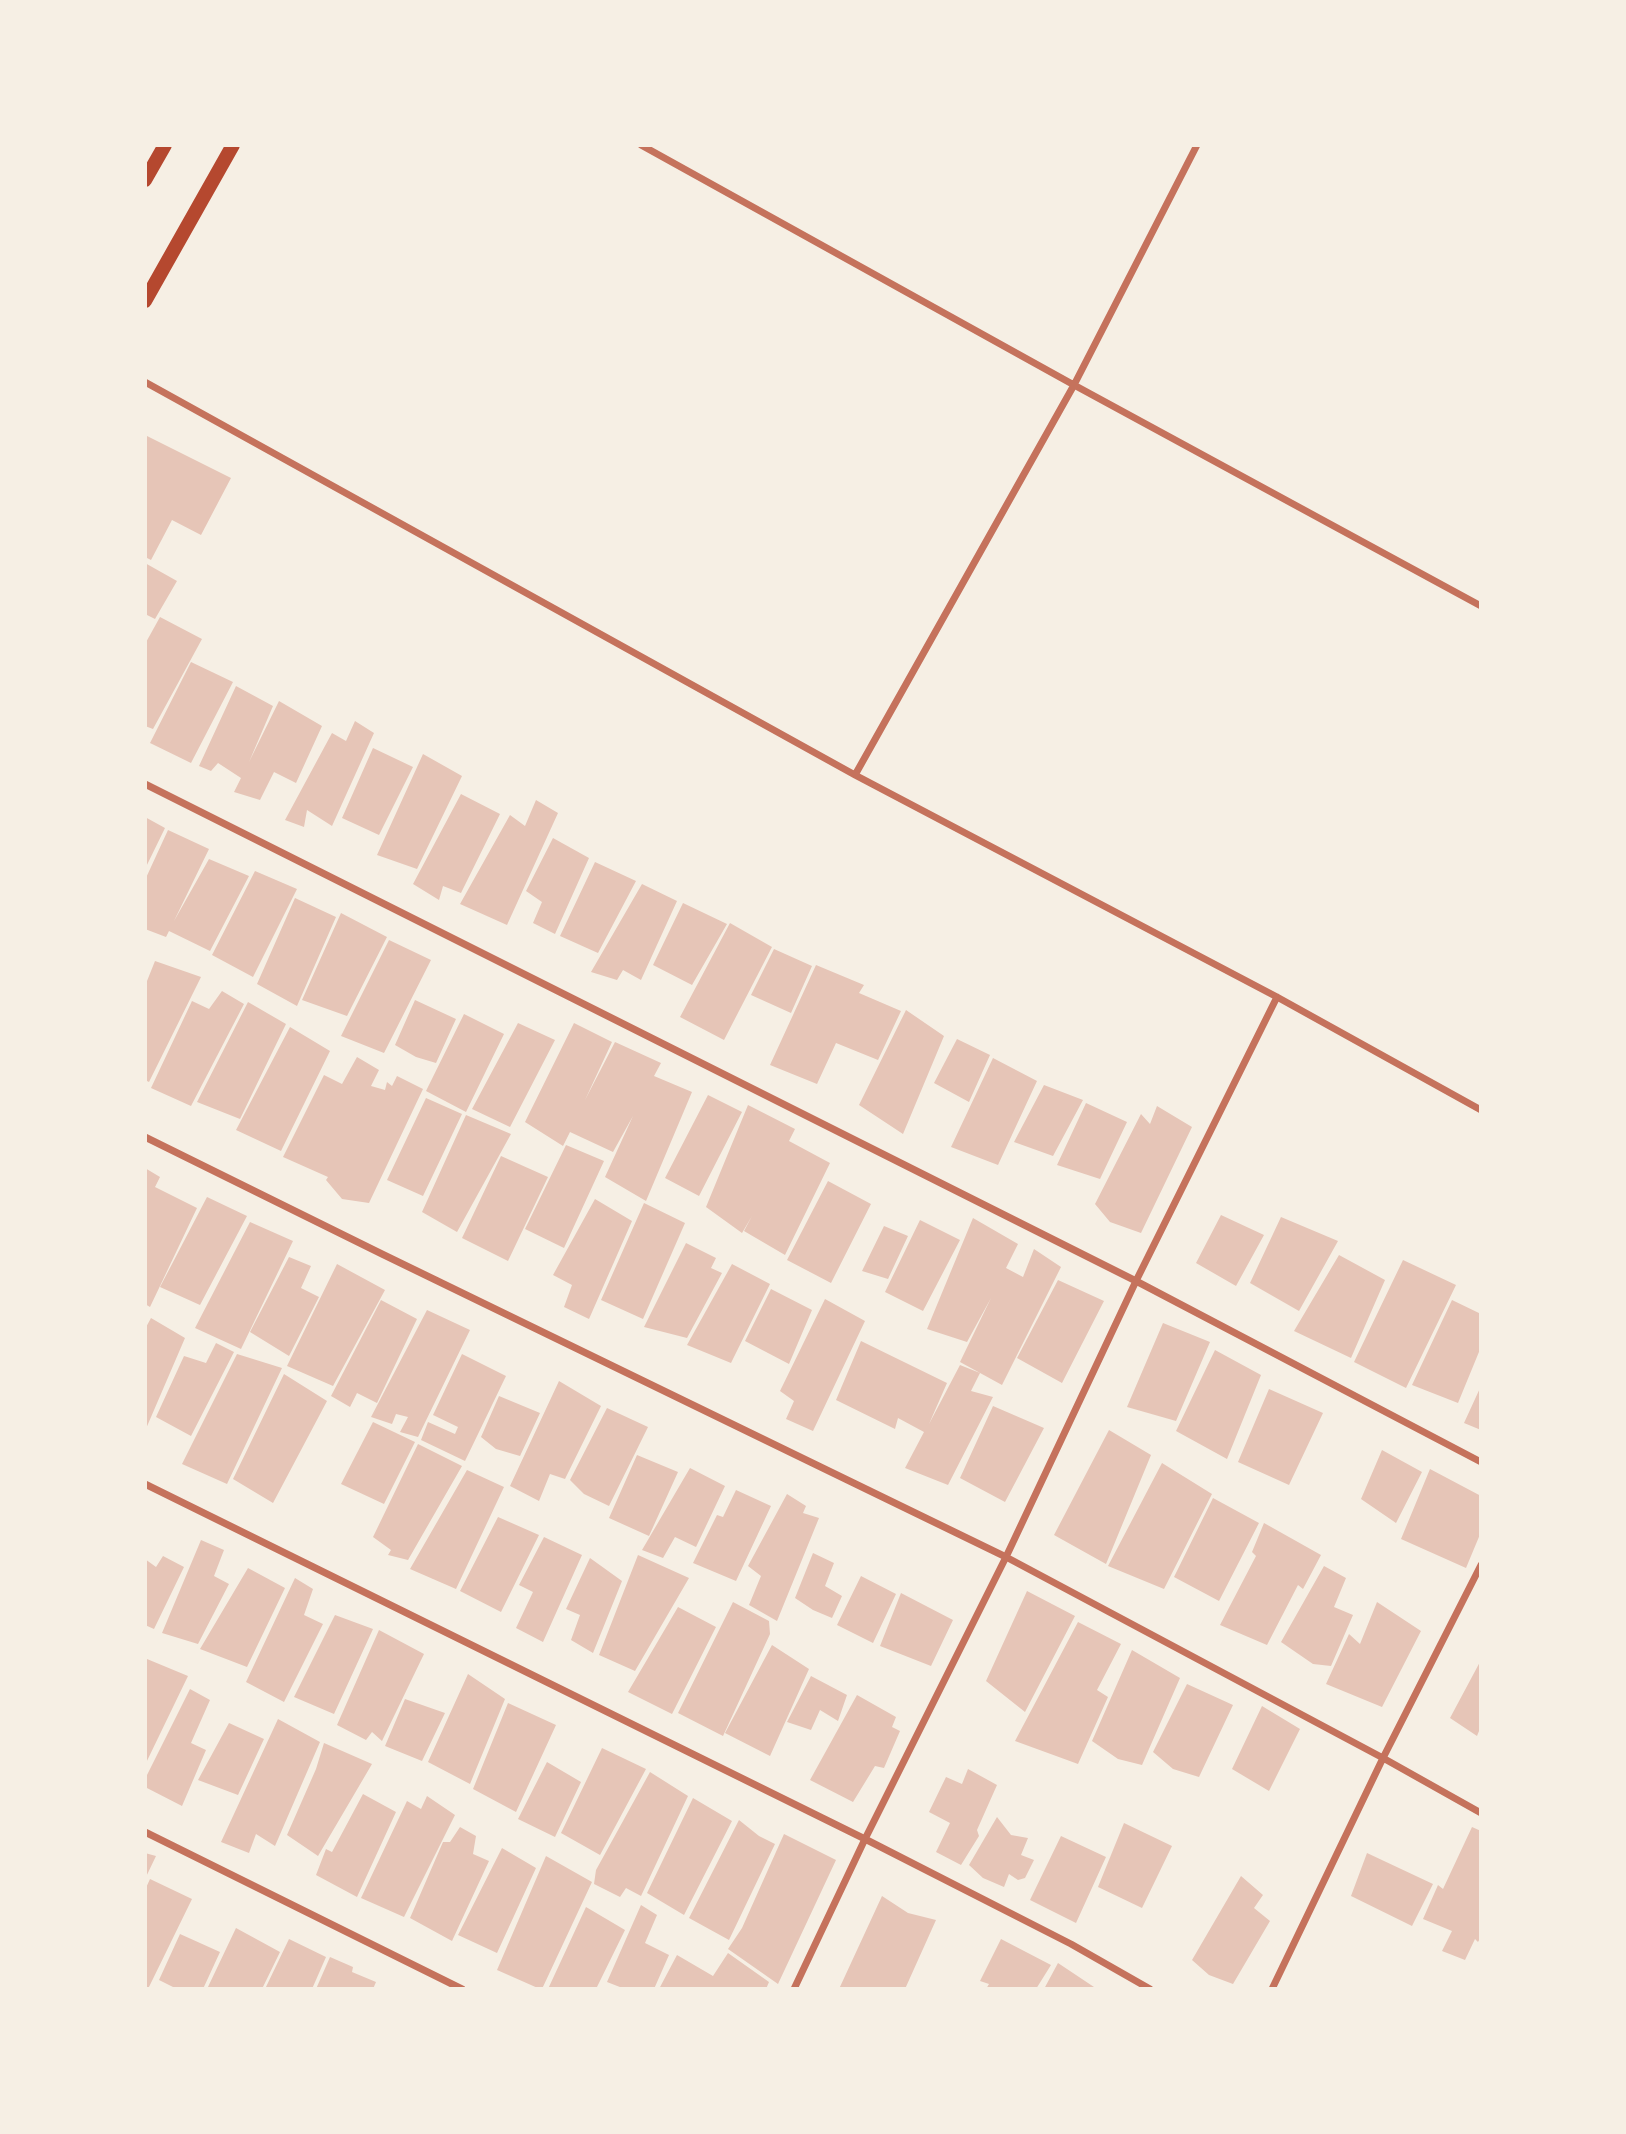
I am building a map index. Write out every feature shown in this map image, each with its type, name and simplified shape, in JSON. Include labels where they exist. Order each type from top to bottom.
[{"type":"main road","points":[[145,180],[165,145]]},
{"type":"main road","points":[[145,301],[233,145]]},
{"type":"street","points":[[641,145],[1481,606]]},
{"type":"street","points":[[855,775],[1074,385],[1197,145]]},
{"type":"street","points":[[145,382],[855,775],[1277,997],[1481,1110]]},
{"type":"street","points":[[145,784],[1136,1281],[1481,1462]]},
{"type":"street","points":[[794,1989],[865,1839],[1006,1557],[1136,1281],[1277,997]]},
{"type":"street","points":[[145,1137],[1006,1557],[1481,1813]]},
{"type":"street","points":[[145,1484],[865,1839],[1071,1944],[1150,1989]]},
{"type":"street","points":[[1272,1989],[1383,1758],[1481,1565]]},
{"type":"street","points":[[145,1832],[462,1989]]},
{"type":"building","points":[[145,435],[231,478],[201,535],[172,520],[151,560],[145,557]]},
{"type":"building","points":[[145,563],[177,581],[155,619],[145,614]]},
{"type":"building","points":[[160,617],[202,639],[153,729],[145,726],[145,644]]},
{"type":"building","points":[[191,662],[233,682],[191,763],[150,743]]},
{"type":"building","points":[[236,686],[273,706],[249,762],[279,701],[322,726],[296,783],[274,772],[260,800],[234,792],[241,778],[218,763],[211,771],[199,766]]},
{"type":"building","points":[[355,721],[374,733],[332,826],[307,810],[304,827],[285,820],[332,733],[346,741]]},
{"type":"building","points":[[373,748],[413,767],[379,835],[342,818]]},
{"type":"building","points":[[423,754],[462,776],[417,869],[377,855]]},
{"type":"building","points":[[461,794],[500,814],[461,893],[443,886],[439,900],[413,884]]},
{"type":"building","points":[[536,800],[558,813],[507,925],[460,904],[510,815],[525,826]]},
{"type":"building","points":[[145,817],[165,828],[145,869]]},
{"type":"building","points":[[168,830],[209,849],[174,921],[209,859],[249,876],[210,951],[169,931],[166,937],[145,929],[145,880]]},
{"type":"building","points":[[553,838],[589,858],[555,934],[533,923],[542,902],[526,891]]},
{"type":"building","points":[[595,862],[636,881],[598,953],[560,936]]},
{"type":"building","points":[[255,871],[297,889],[253,977],[212,955]]},
{"type":"building","points":[[642,884],[677,901],[641,980],[623,970],[617,980],[591,972]]},
{"type":"building","points":[[295,898],[336,917],[297,1006],[257,984]]},
{"type":"building","points":[[683,903],[727,924],[692,985],[653,965]]},
{"type":"building","points":[[341,913],[387,937],[347,1016],[302,1000]]},
{"type":"building","points":[[730,923],[772,947],[724,1040],[680,1017]]},
{"type":"building","points":[[389,940],[431,960],[384,1053],[341,1036]]},
{"type":"building","points":[[774,949],[812,966],[791,1013],[751,995]]},
{"type":"building","points":[[155,961],[201,977],[149,1082],[145,1080],[145,986]]},
{"type":"building","points":[[816,965],[864,985],[859,993],[901,1011],[878,1060],[836,1043],[817,1084],[770,1065]]},
{"type":"building","points":[[222,991],[244,1004],[191,1106],[151,1088],[192,1001],[209,1009]]},
{"type":"building","points":[[415,1000],[456,1019],[436,1063],[416,1057],[395,1045]]},
{"type":"building","points":[[248,1002],[286,1024],[240,1119],[197,1102]]},
{"type":"building","points":[[906,1010],[944,1036],[903,1134],[859,1105]]},
{"type":"building","points":[[464,1014],[504,1034],[466,1112],[426,1091]]},
{"type":"building","points":[[518,1023],[555,1040],[510,1127],[472,1109]]},
{"type":"building","points":[[574,1023],[612,1042],[585,1100],[615,1042],[661,1063],[654,1076],[692,1092],[646,1201],[605,1177],[633,1116],[613,1152],[570,1132],[563,1146],[525,1122]]},
{"type":"building","points":[[290,1027],[330,1051],[281,1151],[236,1130]]},
{"type":"building","points":[[957,1039],[990,1055],[969,1102],[934,1083]]},
{"type":"building","points":[[357,1057],[379,1070],[371,1086],[385,1090],[387,1082],[392,1086],[397,1076],[423,1089],[369,1203],[342,1199],[326,1180],[328,1177],[283,1157],[324,1075],[342,1084]]},
{"type":"building","points":[[993,1058],[1037,1081],[998,1165],[951,1147]]},
{"type":"building","points":[[1044,1085],[1083,1100],[1053,1156],[1014,1142]]},
{"type":"building","points":[[708,1095],[742,1112],[699,1196],[665,1178]]},
{"type":"building","points":[[426,1098],[462,1114],[423,1196],[387,1180]]},
{"type":"building","points":[[1086,1103],[1127,1122],[1100,1179],[1057,1165]]},
{"type":"building","points":[[748,1105],[795,1129],[789,1141],[830,1163],[785,1255],[744,1231],[752,1216],[742,1233],[706,1207]]},
{"type":"building","points":[[1157,1106],[1192,1127],[1141,1233],[1110,1222],[1095,1204],[1141,1114],[1150,1124]]},
{"type":"building","points":[[466,1115],[511,1134],[457,1232],[422,1212]]},
{"type":"building","points":[[566,1145],[604,1161],[564,1248],[525,1229]]},
{"type":"building","points":[[501,1156],[548,1177],[508,1261],[462,1238]]},
{"type":"building","points":[[145,1168],[160,1177],[155,1187],[197,1208],[150,1307],[145,1304]]},
{"type":"building","points":[[828,1181],[871,1204],[831,1283],[787,1260]]},
{"type":"building","points":[[207,1197],[247,1216],[200,1305],[160,1287]]},
{"type":"building","points":[[595,1199],[632,1221],[589,1319],[564,1307],[572,1285],[553,1275]]},
{"type":"building","points":[[644,1203],[685,1223],[643,1319],[601,1300]]},
{"type":"building","points":[[1221,1215],[1264,1235],[1236,1286],[1196,1263]]},
{"type":"building","points":[[1281,1217],[1338,1241],[1299,1311],[1250,1283]]},
{"type":"building","points":[[973,1218],[1018,1244],[1006,1268],[1023,1277],[1034,1249],[1061,1267],[1002,1385],[960,1362],[991,1298],[967,1342],[927,1329]]},
{"type":"building","points":[[920,1220],[960,1240],[923,1311],[885,1292]]},
{"type":"building","points":[[250,1222],[293,1241],[241,1349],[195,1328]]},
{"type":"building","points":[[884,1226],[908,1236],[888,1279],[862,1271]]},
{"type":"building","points":[[686,1243],[716,1258],[711,1268],[722,1273],[687,1338],[644,1327]]},
{"type":"building","points":[[1339,1255],[1385,1280],[1351,1358],[1294,1331]]},
{"type":"building","points":[[289,1257],[311,1266],[301,1288],[319,1297],[289,1356],[250,1332]]},
{"type":"building","points":[[1403,1260],[1456,1285],[1406,1388],[1354,1362]]},
{"type":"building","points":[[337,1264],[385,1290],[333,1386],[287,1366]]},
{"type":"building","points":[[732,1264],[770,1284],[731,1363],[687,1345]]},
{"type":"building","points":[[1058,1280],[1104,1301],[1062,1383],[1017,1358]]},
{"type":"building","points":[[771,1289],[812,1310],[789,1364],[745,1341]]},
{"type":"building","points":[[825,1299],[865,1321],[813,1431],[786,1419],[794,1401],[780,1391]]},
{"type":"building","points":[[381,1300],[417,1319],[377,1403],[357,1393],[350,1407],[331,1396]]},
{"type":"building","points":[[1452,1300],[1481,1314],[1481,1347],[1458,1403],[1412,1385]]},
{"type":"building","points":[[427,1310],[470,1330],[418,1437],[400,1432],[408,1417],[396,1414],[392,1424],[371,1417]]},
{"type":"building","points":[[151,1318],[185,1338],[145,1431],[145,1329]]},
{"type":"building","points":[[1163,1323],[1210,1342],[1176,1421],[1127,1407]]},
{"type":"building","points":[[861,1341],[947,1383],[929,1424],[960,1365],[980,1373],[971,1391],[993,1397],[948,1485],[905,1468],[924,1432],[898,1418],[895,1429],[836,1400]]},
{"type":"building","points":[[216,1343],[234,1352],[191,1436],[156,1417],[184,1356],[206,1363]]},
{"type":"building","points":[[1215,1350],[1261,1375],[1227,1459],[1176,1431]]},
{"type":"building","points":[[237,1354],[282,1368],[227,1484],[182,1464]]},
{"type":"building","points":[[462,1354],[506,1376],[465,1461],[421,1440],[428,1422],[455,1434],[458,1427],[433,1415]]},
{"type":"building","points":[[284,1374],[327,1401],[273,1503],[233,1479]]},
{"type":"building","points":[[559,1381],[601,1406],[565,1479],[550,1474],[539,1501],[510,1486]]},
{"type":"building","points":[[1481,1386],[1481,1430],[1464,1423]]},
{"type":"building","points":[[1269,1389],[1323,1413],[1289,1485],[1238,1462]]},
{"type":"building","points":[[499,1396],[540,1413],[520,1456],[496,1449],[481,1437]]},
{"type":"building","points":[[993,1406],[1044,1428],[1005,1502],[960,1478]]},
{"type":"building","points":[[607,1408],[648,1427],[609,1506],[584,1494],[570,1480]]},
{"type":"building","points":[[373,1422],[415,1442],[384,1504],[341,1484]]},
{"type":"building","points":[[1109,1430],[1151,1455],[1106,1564],[1054,1535]]},
{"type":"building","points":[[418,1444],[462,1466],[408,1560],[388,1555],[391,1550],[373,1537]]},
{"type":"building","points":[[1382,1450],[1422,1472],[1396,1523],[1361,1499]]},
{"type":"building","points":[[637,1455],[678,1472],[649,1536],[609,1518]]},
{"type":"building","points":[[1162,1463],[1212,1494],[1164,1589],[1108,1566]]},
{"type":"building","points":[[690,1468],[725,1486],[696,1547],[675,1537],[663,1558],[642,1550]]},
{"type":"building","points":[[1430,1469],[1481,1496],[1481,1532],[1466,1568],[1401,1539]]},
{"type":"building","points":[[467,1470],[504,1487],[456,1589],[410,1569]]},
{"type":"building","points":[[736,1490],[771,1506],[736,1581],[693,1563],[717,1515],[723,1517]]},
{"type":"building","points":[[787,1494],[806,1506],[803,1513],[819,1518],[777,1621],[749,1605],[761,1576],[748,1566]]},
{"type":"building","points":[[1213,1498],[1259,1523],[1219,1601],[1174,1577]]},
{"type":"building","points":[[498,1517],[539,1535],[501,1612],[460,1591]]},
{"type":"building","points":[[1264,1523],[1321,1555],[1303,1589],[1298,1585],[1267,1645],[1220,1625],[1256,1556],[1252,1552]]},
{"type":"building","points":[[544,1537],[582,1555],[543,1642],[516,1628],[533,1592],[519,1585]]},
{"type":"building","points":[[201,1540],[224,1550],[214,1576],[229,1584],[198,1644],[162,1633]]},
{"type":"building","points":[[813,1553],[834,1563],[825,1586],[842,1596],[832,1618],[795,1598]]},
{"type":"building","points":[[638,1555],[689,1578],[635,1671],[599,1655]]},
{"type":"building","points":[[163,1556],[184,1567],[154,1629],[145,1625],[145,1559],[156,1567]]},
{"type":"building","points":[[590,1558],[622,1581],[593,1653],[571,1640],[580,1615],[566,1609]]},
{"type":"building","points":[[1324,1566],[1346,1578],[1334,1607],[1353,1615],[1331,1666],[1313,1664],[1281,1642]]},
{"type":"building","points":[[248,1568],[285,1588],[247,1667],[200,1649]]},
{"type":"building","points":[[861,1576],[896,1594],[873,1643],[837,1625]]},
{"type":"building","points":[[295,1578],[313,1589],[304,1615],[323,1624],[284,1702],[246,1682]]},
{"type":"building","points":[[1027,1591],[1075,1616],[1025,1712],[986,1681]]},
{"type":"building","points":[[901,1593],[953,1620],[931,1666],[880,1646]]},
{"type":"building","points":[[733,1602],[769,1621],[770,1634],[723,1736],[678,1713]]},
{"type":"building","points":[[1377,1602],[1421,1631],[1382,1707],[1326,1684],[1349,1634],[1360,1644]]},
{"type":"building","points":[[678,1607],[716,1627],[672,1714],[628,1692]]},
{"type":"building","points":[[335,1615],[373,1629],[334,1714],[294,1697]]},
{"type":"building","points":[[1078,1622],[1121,1644],[1097,1690],[1108,1697],[1078,1764],[1015,1741]]},
{"type":"building","points":[[379,1630],[424,1654],[382,1741],[372,1732],[366,1740],[337,1725]]},
{"type":"building","points":[[772,1645],[809,1669],[770,1756],[725,1733]]},
{"type":"building","points":[[1132,1650],[1180,1678],[1142,1765],[1118,1759],[1092,1741]]},
{"type":"building","points":[[147,1659],[188,1676],[145,1765],[145,1662]]},
{"type":"building","points":[[1481,1660],[1481,1726],[1477,1736],[1450,1718]]},
{"type":"building","points":[[468,1674],[505,1699],[470,1784],[428,1762]]},
{"type":"building","points":[[811,1676],[847,1695],[838,1721],[820,1710],[811,1730],[787,1722]]},
{"type":"building","points":[[1187,1684],[1233,1705],[1199,1777],[1173,1769],[1153,1752]]},
{"type":"building","points":[[190,1689],[210,1700],[191,1743],[206,1750],[182,1806],[145,1787],[145,1779]]},
{"type":"building","points":[[857,1695],[896,1717],[892,1727],[900,1731],[884,1768],[875,1766],[853,1802],[810,1780]]},
{"type":"building","points":[[405,1699],[445,1713],[422,1761],[385,1746]]},
{"type":"building","points":[[508,1703],[556,1725],[516,1812],[473,1789]]},
{"type":"building","points":[[1262,1706],[1300,1729],[1269,1791],[1232,1769]]},
{"type":"building","points":[[278,1719],[320,1742],[275,1846],[256,1834],[249,1853],[221,1842]]},
{"type":"building","points":[[229,1723],[264,1739],[238,1795],[198,1780]]},
{"type":"building","points":[[324,1743],[372,1764],[318,1856],[287,1835],[316,1769]]},
{"type":"building","points":[[602,1748],[646,1769],[600,1855],[561,1833]]},
{"type":"building","points":[[547,1762],[581,1782],[555,1837],[518,1819]]},
{"type":"building","points":[[968,1769],[997,1785],[977,1830],[979,1836],[961,1865],[936,1852],[950,1823],[929,1812],[946,1777],[962,1784]]},
{"type":"building","points":[[650,1772],[688,1796],[641,1896],[626,1888],[620,1897],[594,1884],[596,1870]]},
{"type":"building","points":[[363,1794],[396,1812],[357,1897],[316,1875],[326,1849],[332,1852]]},
{"type":"building","points":[[427,1796],[455,1815],[404,1917],[361,1898],[407,1801],[421,1809]]},
{"type":"building","points":[[693,1798],[732,1821],[684,1915],[647,1893]]},
{"type":"building","points":[[997,1817],[1011,1835],[1028,1838],[1021,1855],[1034,1860],[1025,1878],[1018,1880],[1009,1874],[1004,1887],[983,1878],[969,1865]]},
{"type":"building","points":[[739,1820],[759,1836],[775,1844],[729,1940],[689,1918]]},
{"type":"building","points":[[1124,1823],[1172,1846],[1142,1908],[1098,1887]]},
{"type":"building","points":[[460,1827],[476,1836],[473,1854],[489,1861],[452,1941],[410,1918],[443,1842],[450,1842]]},
{"type":"building","points":[[1472,1827],[1481,1831],[1481,1937],[1478,1942],[1475,1939],[1465,1960],[1442,1951],[1452,1931],[1423,1919],[1438,1885],[1443,1889]]},
{"type":"building","points":[[784,1834],[836,1860],[778,1984],[728,1949],[742,1928]]},
{"type":"building","points":[[1061,1836],[1106,1857],[1076,1923],[1030,1900]]},
{"type":"building","points":[[502,1848],[536,1868],[497,1953],[458,1935]]},
{"type":"building","points":[[145,1853],[156,1856],[145,1879]]},
{"type":"building","points":[[1367,1853],[1433,1884],[1412,1926],[1351,1896]]},
{"type":"building","points":[[546,1856],[592,1882],[540,1989],[497,1970]]},
{"type":"building","points":[[1241,1876],[1263,1895],[1254,1908],[1270,1921],[1233,1984],[1209,1975],[1192,1960]]},
{"type":"building","points":[[150,1879],[192,1899],[148,1989],[145,1989],[145,1890]]},
{"type":"building","points":[[882,1896],[908,1913],[936,1920],[905,1989],[839,1989]]},
{"type":"building","points":[[641,1905],[657,1915],[645,1943],[669,1955],[654,1989],[625,1989],[607,1982]]},
{"type":"building","points":[[586,1907],[625,1930],[596,1989],[548,1989]]},
{"type":"building","points":[[236,1928],[280,1952],[262,1989],[207,1989]]},
{"type":"building","points":[[180,1934],[220,1952],[203,1989],[177,1989],[159,1980]]},
{"type":"building","points":[[289,1939],[326,1957],[312,1989],[265,1989]]},
{"type":"building","points":[[1001,1939],[1051,1965],[1036,1989],[986,1989],[989,1984],[980,1981]]},
{"type":"building","points":[[728,1953],[769,1982],[766,1989],[659,1989],[677,1955],[713,1976]]},
{"type":"building","points":[[330,1957],[353,1967],[352,1972],[376,1982],[373,1989],[316,1989]]},
{"type":"building","points":[[1058,1963],[1097,1989],[1044,1989]]}]
